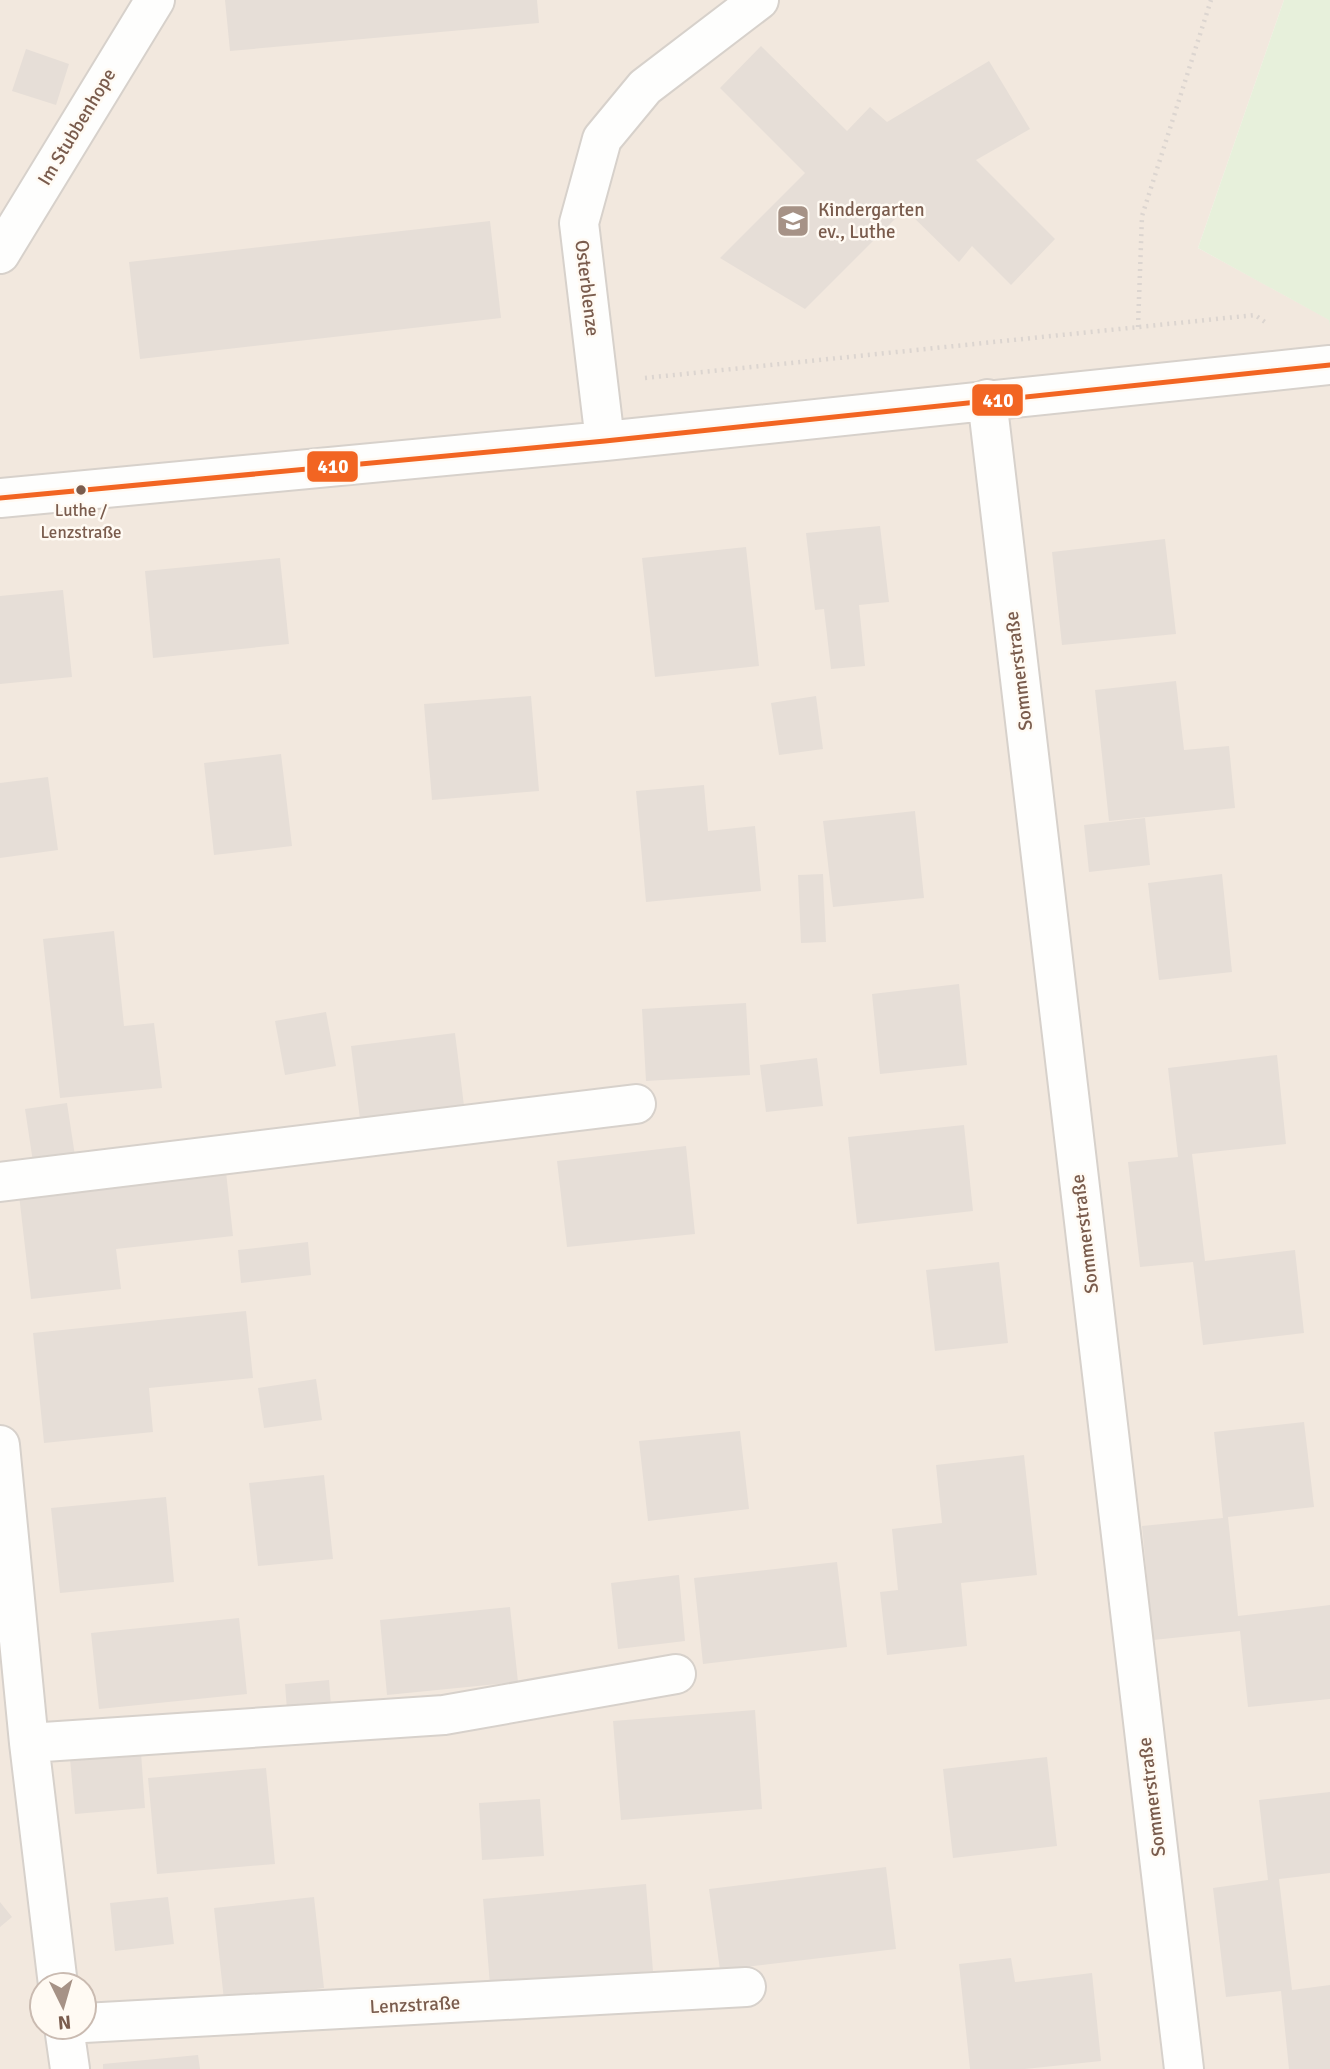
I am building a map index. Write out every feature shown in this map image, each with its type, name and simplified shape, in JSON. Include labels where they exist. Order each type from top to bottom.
[{"type":"street","name":"Im Stubbenhope","points":[[0,254],[155,0]]},
{"type":"street","name":"Osterblenze","points":[[605,440],[579,223],[602,139],[645,88],[759,0]]},
{"type":"street","points":[[0,498],[605,440],[1330,365]]},
{"type":"street","name":"Sommerstraße","points":[[987,399],[1184,2069]]},
{"type":"street","points":[[0,1182],[636,1104]]},
{"type":"street","points":[[0,1445],[29,1743],[56,1971]]},
{"type":"street","points":[[29,1743],[444,1715],[676,1674]]},
{"type":"street","name":"Lenzstraße","points":[[98,2022],[746,1987]]},
{"type":"street","points":[[66,2041],[69,2069]]},
{"type":"path","points":[[1138,327],[1142,216],[1212,0]]},
{"type":"path","points":[[599,383],[1255,315],[1276,329]]},
{"type":"shaded area","points":[[0,0],[1284,0],[1198,248],[1330,320],[1330,2069],[0,2069]]},
{"type":"green space","points":[[1284,0],[1330,0],[1330,325],[1329,320],[1198,248]]},
{"type":"building","points":[[225,0],[537,0],[539,23],[230,51]]},
{"type":"building","points":[[761,46],[847,131],[870,107],[887,122],[989,61],[1030,129],[976,160],[1055,239],[1011,285],[972,246],[959,262],[905,209],[805,309],[720,258],[805,173],[720,88]]},
{"type":"building","points":[[26,49],[69,64],[56,105],[12,91]]},
{"type":"building","points":[[490,221],[501,318],[140,359],[129,262]]},
{"type":"building","points":[[880,526],[889,602],[859,605],[865,666],[831,669],[824,609],[815,610],[806,533]]},
{"type":"building","points":[[1165,539],[1176,634],[1062,645],[1052,552]]},
{"type":"building","points":[[746,547],[759,666],[655,677],[642,558]]},
{"type":"building","points":[[280,558],[289,644],[153,658],[145,571]]},
{"type":"building","points":[[63,590],[72,677],[0,684],[0,596]]},
{"type":"building","points":[[1176,681],[1184,750],[1229,746],[1235,808],[1109,821],[1095,690]]},
{"type":"building","points":[[531,696],[539,791],[432,800],[424,704]]},
{"type":"building","points":[[816,696],[823,749],[779,755],[771,703]]},
{"type":"building","points":[[281,754],[292,846],[214,855],[204,763]]},
{"type":"building","points":[[48,777],[58,850],[0,858],[0,783]]},
{"type":"building","points":[[704,785],[708,831],[755,826],[761,891],[646,902],[636,791]]},
{"type":"building","points":[[915,811],[924,898],[833,907],[823,821]]},
{"type":"building","points":[[1145,818],[1150,865],[1089,872],[1084,825]]},
{"type":"building","points":[[823,874],[826,942],[801,943],[798,875]]},
{"type":"building","points":[[1222,874],[1232,972],[1159,980],[1148,883]]},
{"type":"building","points":[[114,931],[124,1026],[154,1023],[162,1088],[60,1098],[43,939]]},
{"type":"building","points":[[959,984],[967,1065],[880,1074],[872,994]]},
{"type":"building","points":[[746,1003],[750,1075],[646,1081],[642,1009]]},
{"type":"building","points":[[326,1012],[336,1066],[285,1075],[275,1021]]},
{"type":"building","points":[[455,1033],[466,1122],[362,1135],[351,1046]]},
{"type":"building","points":[[1277,1055],[1286,1144],[1192,1154],[1205,1261],[1295,1250],[1304,1333],[1203,1345],[1193,1262],[1140,1267],[1128,1162],[1178,1157],[1168,1068]]},
{"type":"building","points":[[817,1058],[823,1106],[766,1112],[760,1065]]},
{"type":"building","points":[[67,1103],[75,1156],[33,1162],[25,1109]]},
{"type":"building","points":[[964,1125],[973,1211],[857,1224],[848,1137]]},
{"type":"building","points":[[686,1146],[695,1234],[567,1247],[557,1161]]},
{"type":"building","points":[[226,1172],[233,1236],[116,1249],[121,1289],[31,1299],[19,1195]]},
{"type":"building","points":[[308,1242],[311,1275],[241,1283],[238,1250]]},
{"type":"building","points":[[999,1262],[1008,1343],[935,1351],[926,1270]]},
{"type":"building","points":[[246,1311],[253,1378],[149,1388],[153,1432],[44,1443],[33,1333]]},
{"type":"building","points":[[316,1379],[322,1420],[264,1428],[258,1388]]},
{"type":"building","points":[[1304,1422],[1314,1507],[1228,1517],[1238,1616],[1330,1605],[1330,1699],[1248,1707],[1240,1631],[1153,1640],[1142,1526],[1223,1518],[1214,1432]]},
{"type":"building","points":[[740,1431],[749,1509],[648,1521],[639,1441]]},
{"type":"building","points":[[1024,1455],[1037,1575],[961,1583],[967,1646],[887,1655],[880,1592],[898,1590],[892,1529],[942,1523],[936,1465]]},
{"type":"building","points":[[324,1475],[333,1559],[258,1566],[249,1483]]},
{"type":"building","points":[[166,1497],[174,1582],[60,1593],[51,1508]]},
{"type":"building","points":[[837,1562],[847,1647],[703,1664],[694,1578]]},
{"type":"building","points":[[679,1575],[685,1641],[618,1649],[611,1583]]},
{"type":"building","points":[[510,1607],[518,1682],[387,1695],[380,1620]]},
{"type":"building","points":[[239,1618],[247,1694],[99,1709],[91,1633]]},
{"type":"building","points":[[329,1680],[331,1706],[287,1710],[285,1684]]},
{"type":"building","points":[[755,1710],[762,1809],[621,1820],[613,1721]]},
{"type":"building","points":[[141,1753],[145,1808],[75,1814],[70,1759]]},
{"type":"building","points":[[1047,1757],[1057,1846],[953,1858],[943,1769]]},
{"type":"building","points":[[266,1768],[275,1864],[157,1874],[148,1778]]},
{"type":"building","points":[[1330,1792],[1330,1873],[1279,1879],[1292,1990],[1330,1985],[1330,2069],[1289,2069],[1281,1991],[1226,1997],[1213,1888],[1268,1880],[1259,1800]]},
{"type":"building","points":[[540,1799],[544,1856],[482,1860],[479,1803]]},
{"type":"building","points":[[886,1867],[896,1949],[720,1970],[709,1889]]},
{"type":"building","points":[[646,1884],[653,1971],[490,1985],[483,1899]]},
{"type":"building","points":[[168,1897],[174,1944],[115,1951],[110,1903]]},
{"type":"building","points":[[314,1897],[324,1988],[224,2000],[214,1908]]},
{"type":"building","points":[[0,1902],[12,1917],[0,1927]]},
{"type":"building","points":[[1011,1958],[1015,1982],[1092,1973],[1101,2061],[1025,2069],[970,2069],[959,1964]]},
{"type":"building","points":[[198,2055],[200,2069],[103,2069],[103,2064]]},
{"type":"transit line","name":"410","points":[[0,498],[605,441],[1330,365]]},
{"type":"place","name":"Kindergarten ev., Luthe","points":[[793,221]]},
{"type":"place","name":"Luthe / Lenzstraße","points":[[81,490]]}]
